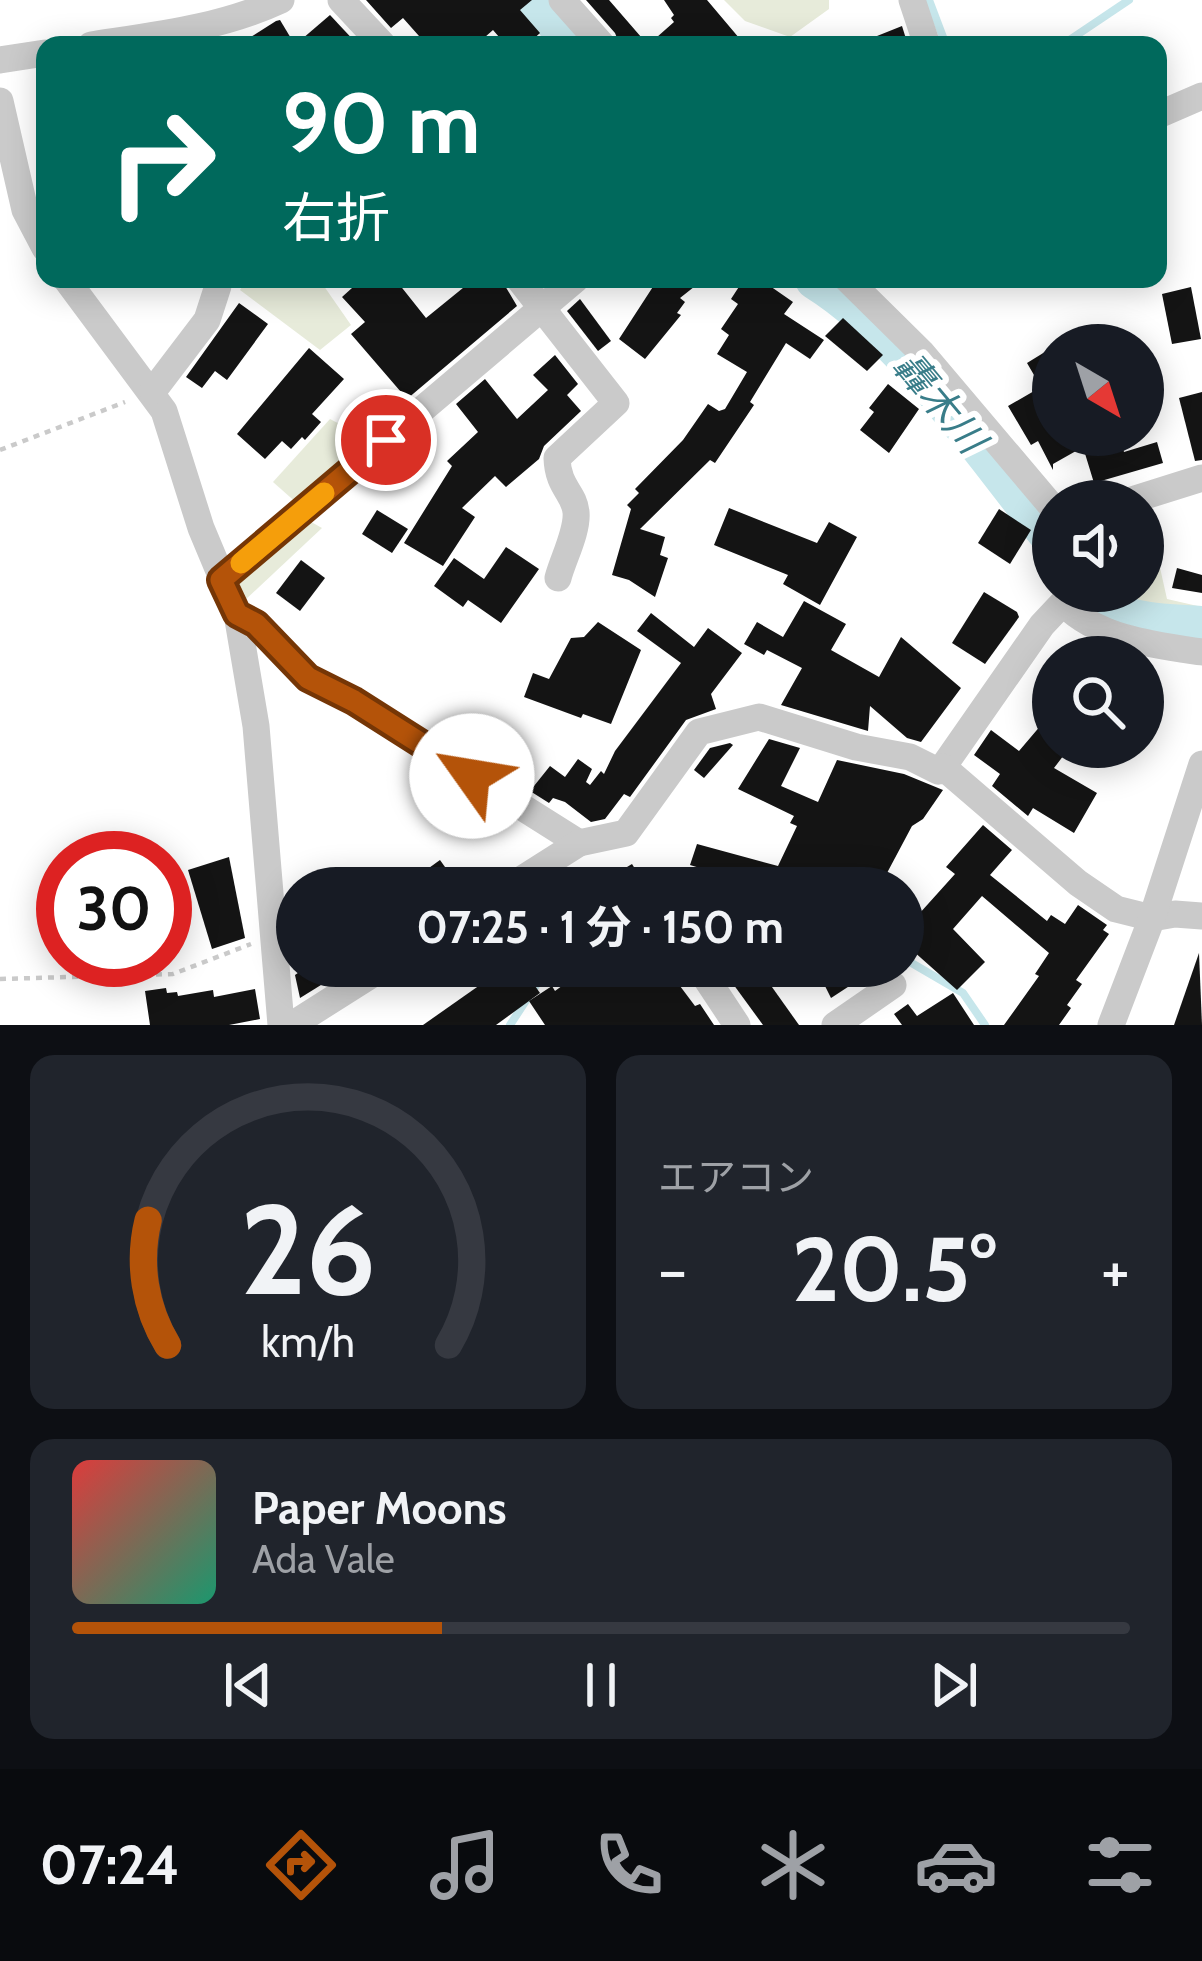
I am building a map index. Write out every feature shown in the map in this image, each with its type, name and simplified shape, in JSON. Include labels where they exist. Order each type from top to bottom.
[{"type":"street","points":[[149,36],[239,17],[281,0]]},
{"type":"street","points":[[341,0],[374,36]]},
{"type":"street","points":[[562,0],[594,36]]},
{"type":"street","points":[[912,0],[924,36]]},
{"type":"street","points":[[0,60],[36,54]]},
{"type":"street","points":[[1167,111],[1202,96]]},
{"type":"street","points":[[0,101],[25,210],[36,231]]},
{"type":"street","points":[[73,288],[164,411],[200,528],[237,614],[255,711],[281,1025]]},
{"type":"street","points":[[153,391],[207,320],[217,288]]},
{"type":"street","points":[[526,288],[616,403],[556,458],[557,479],[576,506],[557,578]]},
{"type":"street","points":[[221,580],[564,288]]},
{"type":"street","points":[[856,288],[921,352],[1032,483]]},
{"type":"street","points":[[1164,490],[1202,478]]},
{"type":"street","points":[[541,867],[579,843],[626,833],[699,733],[759,717],[910,757],[938,771],[1054,612]]},
{"type":"street","points":[[1078,612],[1082,622],[1147,644],[1202,652]]},
{"type":"street","points":[[237,614],[256,624],[308,678],[354,701],[579,843]]},
{"type":"street","points":[[1111,1025],[1202,764]]},
{"type":"street","points":[[943,767],[1078,883],[1116,909],[1152,918],[1202,916]]},
{"type":"street","points":[[292,1025],[352,987]]},
{"type":"street","points":[[712,987],[737,1025]]},
{"type":"street","points":[[835,1025],[889,987]]},
{"type":"path","points":[[0,450],[153,391]]},
{"type":"path","points":[[0,979],[173,974],[274,936]]},
{"type":"green space","points":[[724,0],[829,0],[829,9],[791,36],[745,21]]},
{"type":"green space","points":[[325,288],[351,325],[320,350],[240,290]]},
{"type":"green space","points":[[330,419],[372,441],[299,505],[273,482]]},
{"type":"green space","points":[[304,518],[322,528],[243,602],[237,577]]},
{"type":"green space","points":[[1164,586],[1167,599],[1202,607],[1202,612],[1154,613],[1164,612]]},
{"type":"building","points":[[366,0],[532,0],[520,10],[540,33],[498,36],[493,30],[486,36],[419,36],[403,18],[391,28]]},
{"type":"building","points":[[586,0],[609,0],[640,36],[615,33]]},
{"type":"building","points":[[664,0],[707,0],[737,36],[658,36],[674,22]]},
{"type":"building","points":[[330,15],[350,36],[306,36]]},
{"type":"building","points":[[280,20],[290,36],[252,36]]},
{"type":"building","points":[[902,26],[905,36],[877,36]]},
{"type":"building","points":[[1191,287],[1201,339],[1172,344],[1162,294]]},
{"type":"building","points":[[352,288],[402,288],[426,318],[463,288],[506,288],[517,306],[407,399],[351,334],[365,322],[342,297]]},
{"type":"building","points":[[652,288],[693,288],[680,298],[685,302],[677,313],[681,315],[645,359],[619,339]]},
{"type":"building","points":[[738,288],[773,288],[793,302],[784,314],[824,340],[810,359],[786,343],[750,402],[754,405],[715,463],[710,460],[640,529],[665,537],[660,555],[668,558],[655,597],[612,575],[631,509],[627,505],[639,493],[635,489],[683,440],[708,404],[719,411],[725,409],[747,372],[717,354],[729,335],[721,329],[738,304],[731,299]]},
{"type":"building","points":[[580,299],[611,341],[598,351],[567,311]]},
{"type":"building","points":[[239,303],[268,324],[227,380],[215,371],[202,388],[186,377]]},
{"type":"building","points":[[843,318],[883,355],[867,371],[825,336]]},
{"type":"building","points":[[309,348],[344,379],[312,414],[321,422],[305,440],[302,437],[291,449],[282,441],[265,459],[237,434]]},
{"type":"building","points":[[555,355],[578,384],[567,395],[581,411],[544,446],[539,459],[506,487],[495,476],[462,508],[475,517],[443,566],[404,543],[452,466],[447,461],[478,432],[456,404],[485,379],[517,419],[548,390],[533,375]]},
{"type":"building","points":[[888,384],[919,409],[889,453],[860,430],[874,412],[869,408]]},
{"type":"building","points":[[1032,392],[1032,444],[1031,445],[1008,406]]},
{"type":"building","points":[[1202,392],[1202,460],[1195,461],[1179,398]]},
{"type":"building","points":[[1046,456],[1067,456],[1053,464],[1053,470]]},
{"type":"building","points":[[1086,456],[1161,456],[1163,463],[1093,480]]},
{"type":"building","points":[[729,508],[817,543],[829,522],[857,537],[820,605],[783,584],[788,575],[714,545]]},
{"type":"building","points":[[999,509],[1031,530],[1010,564],[978,543]]},
{"type":"building","points":[[377,510],[408,529],[392,553],[362,534]]},
{"type":"building","points":[[506,547],[539,569],[501,623],[468,600],[463,607],[434,586],[454,558],[484,579]]},
{"type":"building","points":[[301,560],[325,578],[300,611],[276,593]]},
{"type":"building","points":[[1177,568],[1202,575],[1202,593],[1172,588]]},
{"type":"building","points":[[984,592],[1019,617],[985,664],[952,643]]},
{"type":"building","points":[[804,601],[846,624],[831,650],[879,677],[901,637],[961,688],[921,742],[907,738],[870,706],[868,731],[781,705],[802,668],[744,644],[757,622],[783,637]]},
{"type":"building","points":[[651,613],[694,647],[708,628],[742,653],[711,694],[716,709],[686,720],[630,797],[624,794],[605,819],[591,822],[565,802],[553,798],[549,803],[530,791],[550,766],[565,777],[578,759],[592,769],[586,782],[590,785],[601,771],[604,774],[615,751],[681,663],[637,631]]},
{"type":"building","points":[[598,622],[641,650],[611,724],[524,697],[533,673],[549,679],[571,638],[584,637]]},
{"type":"building","points":[[991,730],[1019,751],[1032,736],[1032,768],[1054,768],[1097,793],[1074,833],[1033,808],[1028,816],[992,786],[1000,774],[974,755]]},
{"type":"building","points":[[769,739],[800,748],[781,786],[818,802],[837,760],[904,774],[943,790],[923,819],[912,826],[890,867],[697,867],[690,865],[697,844],[778,866],[797,826],[790,823],[794,816],[738,789]]},
{"type":"building","points":[[733,745],[704,778],[694,770],[710,748]]},
{"type":"building","points":[[983,825],[1012,850],[990,875],[1047,921],[1051,915],[1065,924],[1078,905],[1107,925],[1103,930],[1109,934],[1076,980],[1082,984],[1059,1025],[1004,1025],[1039,976],[1035,974],[1049,953],[982,896],[953,929],[985,962],[957,990],[924,961],[924,908],[955,874],[946,867]]},
{"type":"building","points":[[229,857],[245,938],[212,949],[192,869]]},
{"type":"building","points":[[1199,953],[1202,1025],[1174,1025]]},
{"type":"building","points":[[298,987],[318,987],[300,998]]},
{"type":"building","points":[[477,987],[536,987],[540,993],[496,1025],[423,1025]]},
{"type":"building","points":[[550,987],[555,991],[560,987],[681,987],[714,1025],[545,1025],[529,1001]]},
{"type":"building","points":[[735,987],[772,987],[799,1025],[763,1025]]},
{"type":"building","points":[[826,987],[848,987],[831,998]]},
{"type":"building","points":[[166,988],[167,993],[178,996],[213,990],[214,997],[255,989],[260,1019],[229,1025],[150,1025],[145,991]]},
{"type":"building","points":[[953,993],[974,1025],[902,1025],[894,1014],[908,1004],[917,1016]]},
{"type":"waterway","name":"轟木川","points":[[536,0],[570,36]]},
{"type":"waterway","points":[[929,0],[943,36]]},
{"type":"waterway","points":[[1075,36],[1129,0]]},
{"type":"waterway","name":"轟木川","points":[[828,288],[913,364],[1032,511]]},
{"type":"waterway","name":"轟木川","points":[[1114,612],[1155,624],[1202,627]]},
{"type":"waterway","points":[[924,970],[963,993],[985,1025]]},
{"type":"waterway","points":[[510,1025],[535,987]]},
{"type":"slow traffic","points":[[241,563],[324,493]]},
{"type":"route","points":[[386,440],[221,580],[237,614],[256,624],[308,678],[354,701],[472,776]]}]
